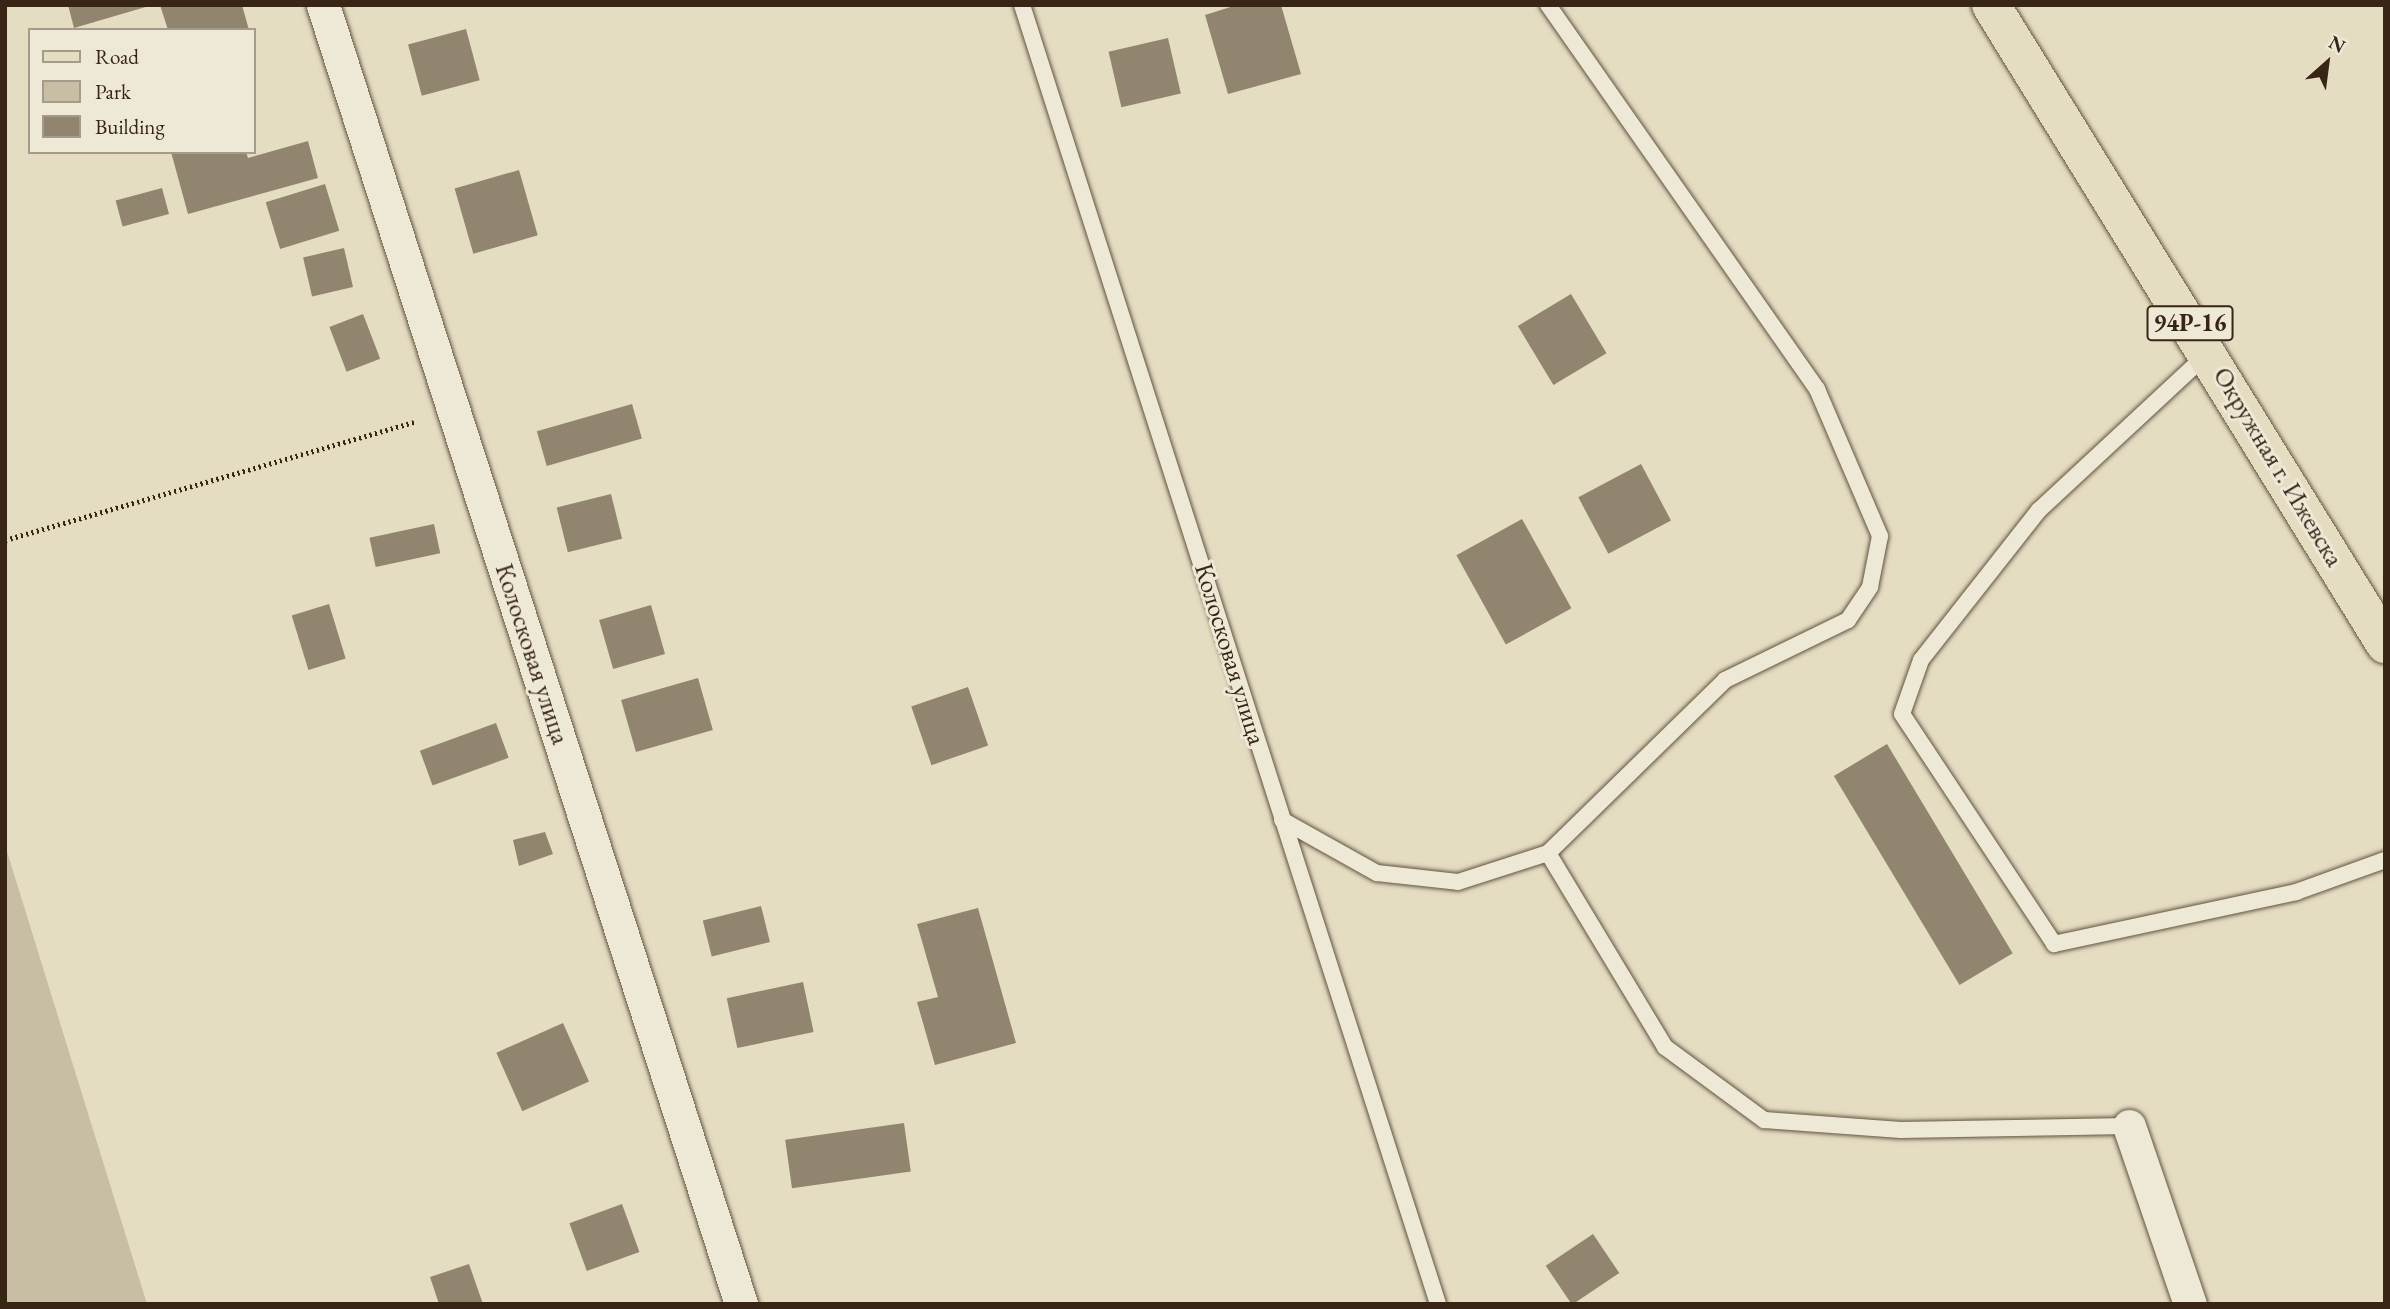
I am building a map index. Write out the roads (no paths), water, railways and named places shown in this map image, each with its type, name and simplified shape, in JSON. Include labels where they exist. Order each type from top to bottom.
[{"type":"main road","name":"Окружная г. Ижевска","points":[[1991,5],[2209,352],[2385,644]]},
{"type":"street","name":"Колосковая улица","points":[[323,5],[741,1304]]},
{"type":"street","points":[[2129,1126],[2190,1304]]},
{"type":"lane","name":"Колосковая улица","points":[[1022,5],[1438,1304]]},
{"type":"lane","points":[[1282,820],[1377,873],[1458,882],[1548,853],[1725,680],[1848,620],[1870,587],[1880,536],[1817,389],[1548,5]]},
{"type":"lane","points":[[2209,352],[2039,510],[1921,660],[1902,715],[2054,944],[2296,892],[2385,860]]},
{"type":"lane","points":[[1548,853],[1665,1047],[1764,1120],[1901,1130],[2129,1126]]}]
